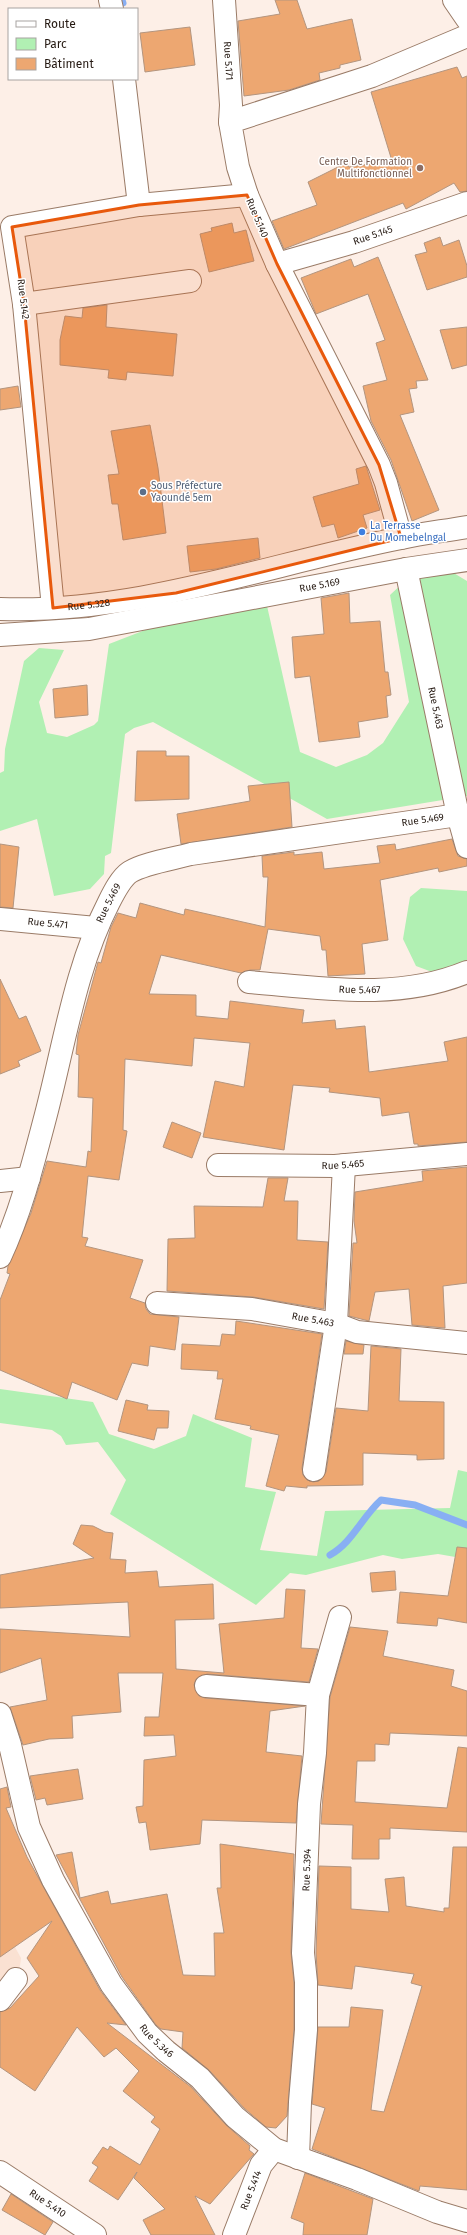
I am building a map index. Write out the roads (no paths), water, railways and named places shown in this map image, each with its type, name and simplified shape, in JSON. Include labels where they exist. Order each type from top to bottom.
[{"type":"street","name":"Rue 5.171","points":[[224,0],[231,105],[230,122]]},
{"type":"street","points":[[454,0],[467,19]]},
{"type":"street","points":[[230,122],[372,76],[467,36]]},
{"type":"street","points":[[124,80],[139,205]]},
{"type":"street","name":"Rue 5.140","points":[[230,122],[238,168],[247,195],[277,264],[379,465],[401,538]]},
{"type":"street","name":"Rue 5.142","points":[[53,608],[24,304],[6,228],[139,205],[247,195]]},
{"type":"street","name":"Rue 5.145","points":[[277,264],[354,242],[467,203]]},
{"type":"street","points":[[24,304],[190,281]]},
{"type":"street","points":[[401,538],[467,527]]},
{"type":"street","name":"Rue 5.328","points":[[0,609],[28,610],[53,608],[176,593],[401,538]]},
{"type":"street","name":"Rue 5.169","points":[[0,635],[89,629],[173,615],[406,569],[467,560]]},
{"type":"street","name":"Rue 5.463","points":[[406,569],[458,815],[467,847]]},
{"type":"street","name":"Rue 5.469","points":[[0,1257],[15,1222],[29,1178],[77,986],[96,928],[116,889],[129,873],[153,864],[191,854],[458,815]]},
{"type":"street","name":"Rue 5.471","points":[[0,919],[96,928]]},
{"type":"street","name":"Rue 5.467","points":[[249,982],[368,991],[404,990],[449,980],[467,972]]},
{"type":"street","name":"Rue 5.465","points":[[218,1165],[344,1165],[467,1154]]},
{"type":"street","points":[[314,1470],[336,1324],[344,1165]]},
{"type":"street","points":[[0,1181],[29,1178]]},
{"type":"street","name":"Rue 5.463","points":[[157,1302],[252,1309],[336,1324],[357,1332],[467,1343]]},
{"type":"street","name":"Rue 5.394","points":[[298,2158],[300,2102],[306,2030],[306,1982],[303,1953],[309,1804],[315,1753],[318,1695],[340,1617]]},
{"type":"street","points":[[206,1686],[318,1695]]},
{"type":"street","name":"Rue 5.346","points":[[0,1714],[10,1745],[29,1827],[54,1880],[110,1984],[147,2033],[200,2078],[235,2118],[274,2149],[357,2179],[437,2212],[467,2221]]},
{"type":"street","points":[[0,2000],[16,1978]]},
{"type":"street","name":"Rue 5.414","points":[[234,2235],[261,2165],[274,2149]]},
{"type":"street","name":"Rue 5.410","points":[[0,2172],[95,2235]]},
{"type":"waterway","points":[[330,1555],[345,1544],[381,1500],[415,1505],[467,1525]]},
{"type":"place","name":"Centre De Formation Multifonctionnel","points":[[420,168]]},
{"type":"place","name":"Sous Préfecture Yaoundé 5em","points":[[143,492]]},
{"type":"place","name":"La Terrasse Du Momebelngal","points":[[362,532]]}]
